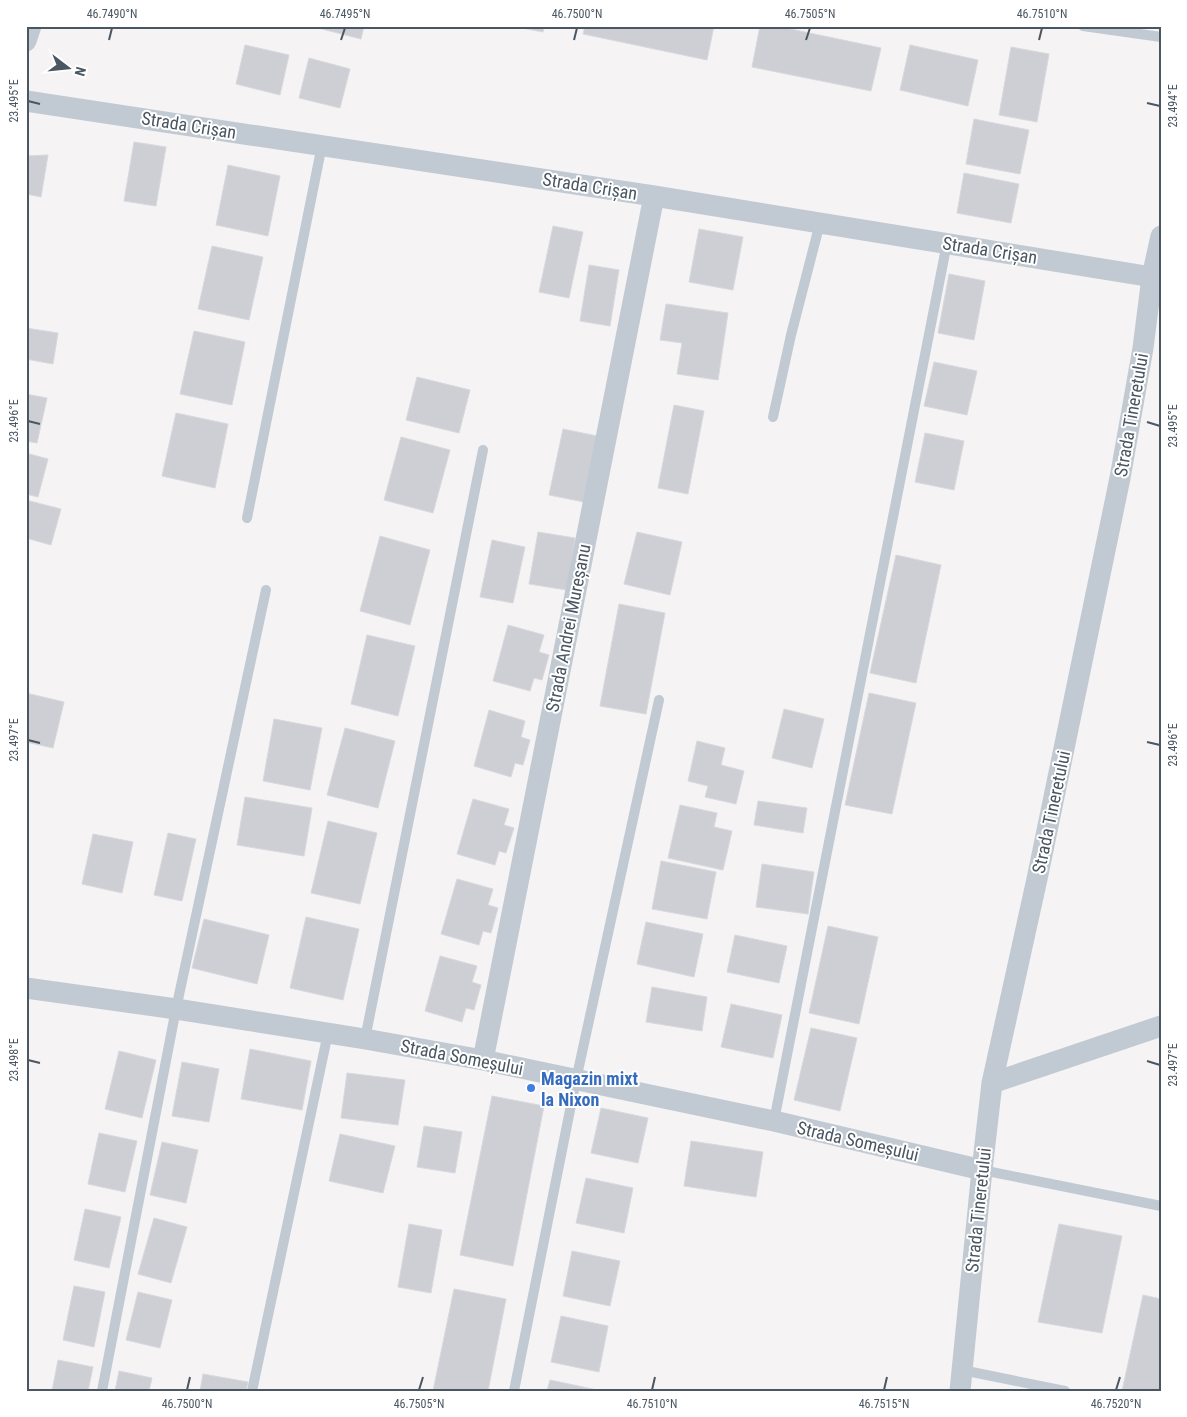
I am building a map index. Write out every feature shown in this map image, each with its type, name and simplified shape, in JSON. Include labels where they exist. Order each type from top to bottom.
[{"type":"street","points":[[26,41],[31,26]]},
{"type":"street","name":"Strada Crișan","points":[[26,101],[654,196],[1152,277]]},
{"type":"street","name":"Strada Andrei Mureșanu","points":[[483,1060],[654,196]]},
{"type":"street","name":"Strada Tineretului","points":[[961,1381],[992,1083],[1037,879],[1118,487],[1152,277],[1161,236]]},
{"type":"street","name":"Strada Someșului","points":[[26,988],[176,1009],[483,1060],[774,1121],[982,1170]]},
{"type":"street","points":[[992,1083],[1161,1026]]},
{"type":"lane","points":[[1083,26],[1161,37]]},
{"type":"lane","points":[[246,518],[322,145]]},
{"type":"lane","points":[[773,417],[791,335],[820,223]]},
{"type":"lane","points":[[774,1121],[947,243]]},
{"type":"lane","points":[[365,1039],[483,450]]},
{"type":"lane","points":[[102,1391],[176,1009],[266,590]]},
{"type":"lane","points":[[514,1391],[576,1080],[659,700]]},
{"type":"lane","points":[[252,1391],[328,1033]]},
{"type":"lane","points":[[982,1170],[1161,1206]]},
{"type":"lane","points":[[961,1381],[1064,1391]]},
{"type":"building","points":[[318,26],[364,26],[361,39],[318,28]]},
{"type":"building","points":[[512,26],[544,26],[543,32]]},
{"type":"building","points":[[585,26],[714,26],[707,60],[583,34]]},
{"type":"building","points":[[760,26],[776,26],[881,48],[871,91],[752,67]]},
{"type":"building","points":[[245,45],[289,55],[280,95],[236,84]]},
{"type":"building","points":[[910,45],[978,60],[968,106],[900,90]]},
{"type":"building","points":[[1011,47],[1049,54],[1037,122],[999,115]]},
{"type":"building","points":[[309,58],[350,69],[340,108],[299,98]]},
{"type":"building","points":[[974,119],[1029,130],[1020,174],[966,164]]},
{"type":"building","points":[[134,142],[166,147],[156,206],[124,201]]},
{"type":"building","points":[[48,155],[41,197],[26,194],[26,156]]},
{"type":"building","points":[[228,165],[280,176],[268,236],[216,225]]},
{"type":"building","points":[[964,173],[1019,184],[1011,223],[957,213]]},
{"type":"building","points":[[553,226],[583,232],[569,298],[539,292]]},
{"type":"building","points":[[699,229],[743,237],[733,290],[689,282]]},
{"type":"building","points":[[212,246],[263,257],[249,320],[198,309]]},
{"type":"building","points":[[589,265],[619,270],[610,326],[580,321]]},
{"type":"building","points":[[949,274],[985,281],[974,340],[938,333]]},
{"type":"building","points":[[666,304],[728,313],[718,380],[677,374],[682,343],[660,340]]},
{"type":"building","points":[[26,328],[58,333],[53,364],[26,359]]},
{"type":"building","points":[[194,331],[245,342],[232,405],[180,394]]},
{"type":"building","points":[[934,362],[977,371],[967,415],[924,406]]},
{"type":"building","points":[[417,377],[470,390],[459,433],[406,420]]},
{"type":"building","points":[[26,394],[47,398],[37,443],[26,441]]},
{"type":"building","points":[[674,405],[704,411],[688,494],[658,488]]},
{"type":"building","points":[[176,413],[228,424],[215,488],[162,476]]},
{"type":"building","points":[[563,429],[597,436],[584,502],[549,495]]},
{"type":"building","points":[[925,433],[964,441],[954,490],[915,482]]},
{"type":"building","points":[[401,437],[450,450],[433,513],[384,500]]},
{"type":"building","points":[[26,453],[48,459],[38,497],[26,494]]},
{"type":"building","points":[[26,500],[61,509],[51,545],[26,538]]},
{"type":"building","points":[[538,532],[575,538],[567,590],[529,584]]},
{"type":"building","points":[[637,532],[682,542],[670,595],[624,584]]},
{"type":"building","points":[[380,536],[430,550],[410,625],[360,611]]},
{"type":"building","points":[[492,540],[525,547],[513,603],[480,597]]},
{"type":"building","points":[[896,555],[941,565],[916,683],[870,673]]},
{"type":"building","points":[[619,604],[665,613],[646,714],[600,706]]},
{"type":"building","points":[[508,625],[544,635],[539,652],[549,655],[542,680],[534,678],[530,691],[493,681]]},
{"type":"building","points":[[367,635],[415,646],[398,716],[351,704]]},
{"type":"building","points":[[26,693],[64,702],[53,748],[26,742]]},
{"type":"building","points":[[869,693],[916,703],[892,814],[845,805]]},
{"type":"building","points":[[784,709],[824,719],[812,768],[772,758]]},
{"type":"building","points":[[489,710],[525,721],[521,737],[530,740],[523,765],[515,763],[511,777],[474,766]]},
{"type":"building","points":[[274,719],[322,728],[310,790],[263,781]]},
{"type":"building","points":[[345,728],[395,741],[378,808],[327,795]]},
{"type":"building","points":[[697,741],[725,748],[721,765],[744,771],[736,804],[705,797],[708,786],[688,781]]},
{"type":"building","points":[[245,797],[312,808],[304,856],[237,845]]},
{"type":"building","points":[[473,799],[509,809],[504,825],[514,828],[506,853],[499,851],[495,865],[457,854]]},
{"type":"building","points":[[758,801],[807,808],[803,833],[754,825]]},
{"type":"building","points":[[680,805],[717,813],[714,827],[732,831],[723,870],[668,858]]},
{"type":"building","points":[[328,821],[377,833],[360,904],[311,893]]},
{"type":"building","points":[[168,833],[196,839],[182,901],[154,895]]},
{"type":"building","points":[[93,834],[133,842],[122,893],[82,884]]},
{"type":"building","points":[[661,861],[716,872],[707,919],[652,909]]},
{"type":"building","points":[[762,864],[814,872],[808,914],[756,907]]},
{"type":"building","points":[[457,879],[493,889],[488,905],[498,908],[491,933],[483,931],[479,945],[441,934]]},
{"type":"building","points":[[306,917],[359,929],[343,1000],[290,988]]},
{"type":"building","points":[[204,919],[269,935],[257,984],[192,968]]},
{"type":"building","points":[[646,922],[703,934],[694,977],[637,964]]},
{"type":"building","points":[[828,926],[878,937],[859,1024],[809,1013]]},
{"type":"building","points":[[735,935],[787,946],[779,983],[727,972]]},
{"type":"building","points":[[440,956],[477,966],[472,982],[481,985],[474,1010],[466,1008],[462,1022],[425,1011]]},
{"type":"building","points":[[652,987],[707,997],[702,1031],[646,1022]]},
{"type":"building","points":[[731,1004],[782,1015],[773,1058],[721,1047]]},
{"type":"building","points":[[811,1028],[857,1038],[840,1111],[794,1100]]},
{"type":"building","points":[[250,1049],[311,1061],[302,1110],[241,1099]]},
{"type":"building","points":[[119,1051],[156,1060],[142,1118],[105,1109]]},
{"type":"building","points":[[182,1062],[219,1069],[209,1122],[172,1116]]},
{"type":"building","points":[[347,1073],[405,1080],[398,1125],[341,1118]]},
{"type":"building","points":[[492,1096],[544,1106],[513,1266],[460,1255]]},
{"type":"building","points":[[601,1108],[648,1118],[638,1163],[591,1153]]},
{"type":"building","points":[[424,1126],[462,1132],[455,1173],[417,1167]]},
{"type":"building","points":[[99,1133],[137,1141],[125,1192],[88,1184]]},
{"type":"building","points":[[340,1134],[395,1146],[383,1193],[329,1181]]},
{"type":"building","points":[[691,1141],[763,1152],[756,1197],[684,1186]]},
{"type":"building","points":[[162,1142],[198,1150],[186,1203],[150,1195]]},
{"type":"building","points":[[586,1178],[633,1188],[624,1233],[576,1223]]},
{"type":"building","points":[[85,1209],[121,1217],[109,1268],[74,1260]]},
{"type":"building","points":[[154,1218],[187,1227],[171,1283],[138,1274]]},
{"type":"building","points":[[409,1224],[442,1230],[431,1293],[398,1287]]},
{"type":"building","points":[[1059,1224],[1122,1236],[1102,1333],[1038,1322]]},
{"type":"building","points":[[572,1251],[620,1261],[610,1306],[563,1296]]},
{"type":"building","points":[[74,1286],[105,1292],[94,1347],[63,1340]]},
{"type":"building","points":[[454,1289],[506,1299],[488,1391],[433,1391]]},
{"type":"building","points":[[138,1292],[172,1300],[160,1348],[126,1340]]},
{"type":"building","points":[[1143,1295],[1161,1299],[1161,1391],[1122,1391]]},
{"type":"building","points":[[561,1316],[608,1326],[599,1372],[551,1362]]},
{"type":"building","points":[[58,1360],[93,1367],[88,1391],[52,1391]]},
{"type":"building","points":[[119,1371],[152,1378],[149,1391],[115,1391]]},
{"type":"building","points":[[203,1374],[248,1382],[246,1391],[200,1391]]},
{"type":"building","points":[[550,1380],[597,1390],[597,1391],[547,1391]]},
{"type":"place","name":"Magazin mixt la Nixon","points":[[531,1088]]}]
